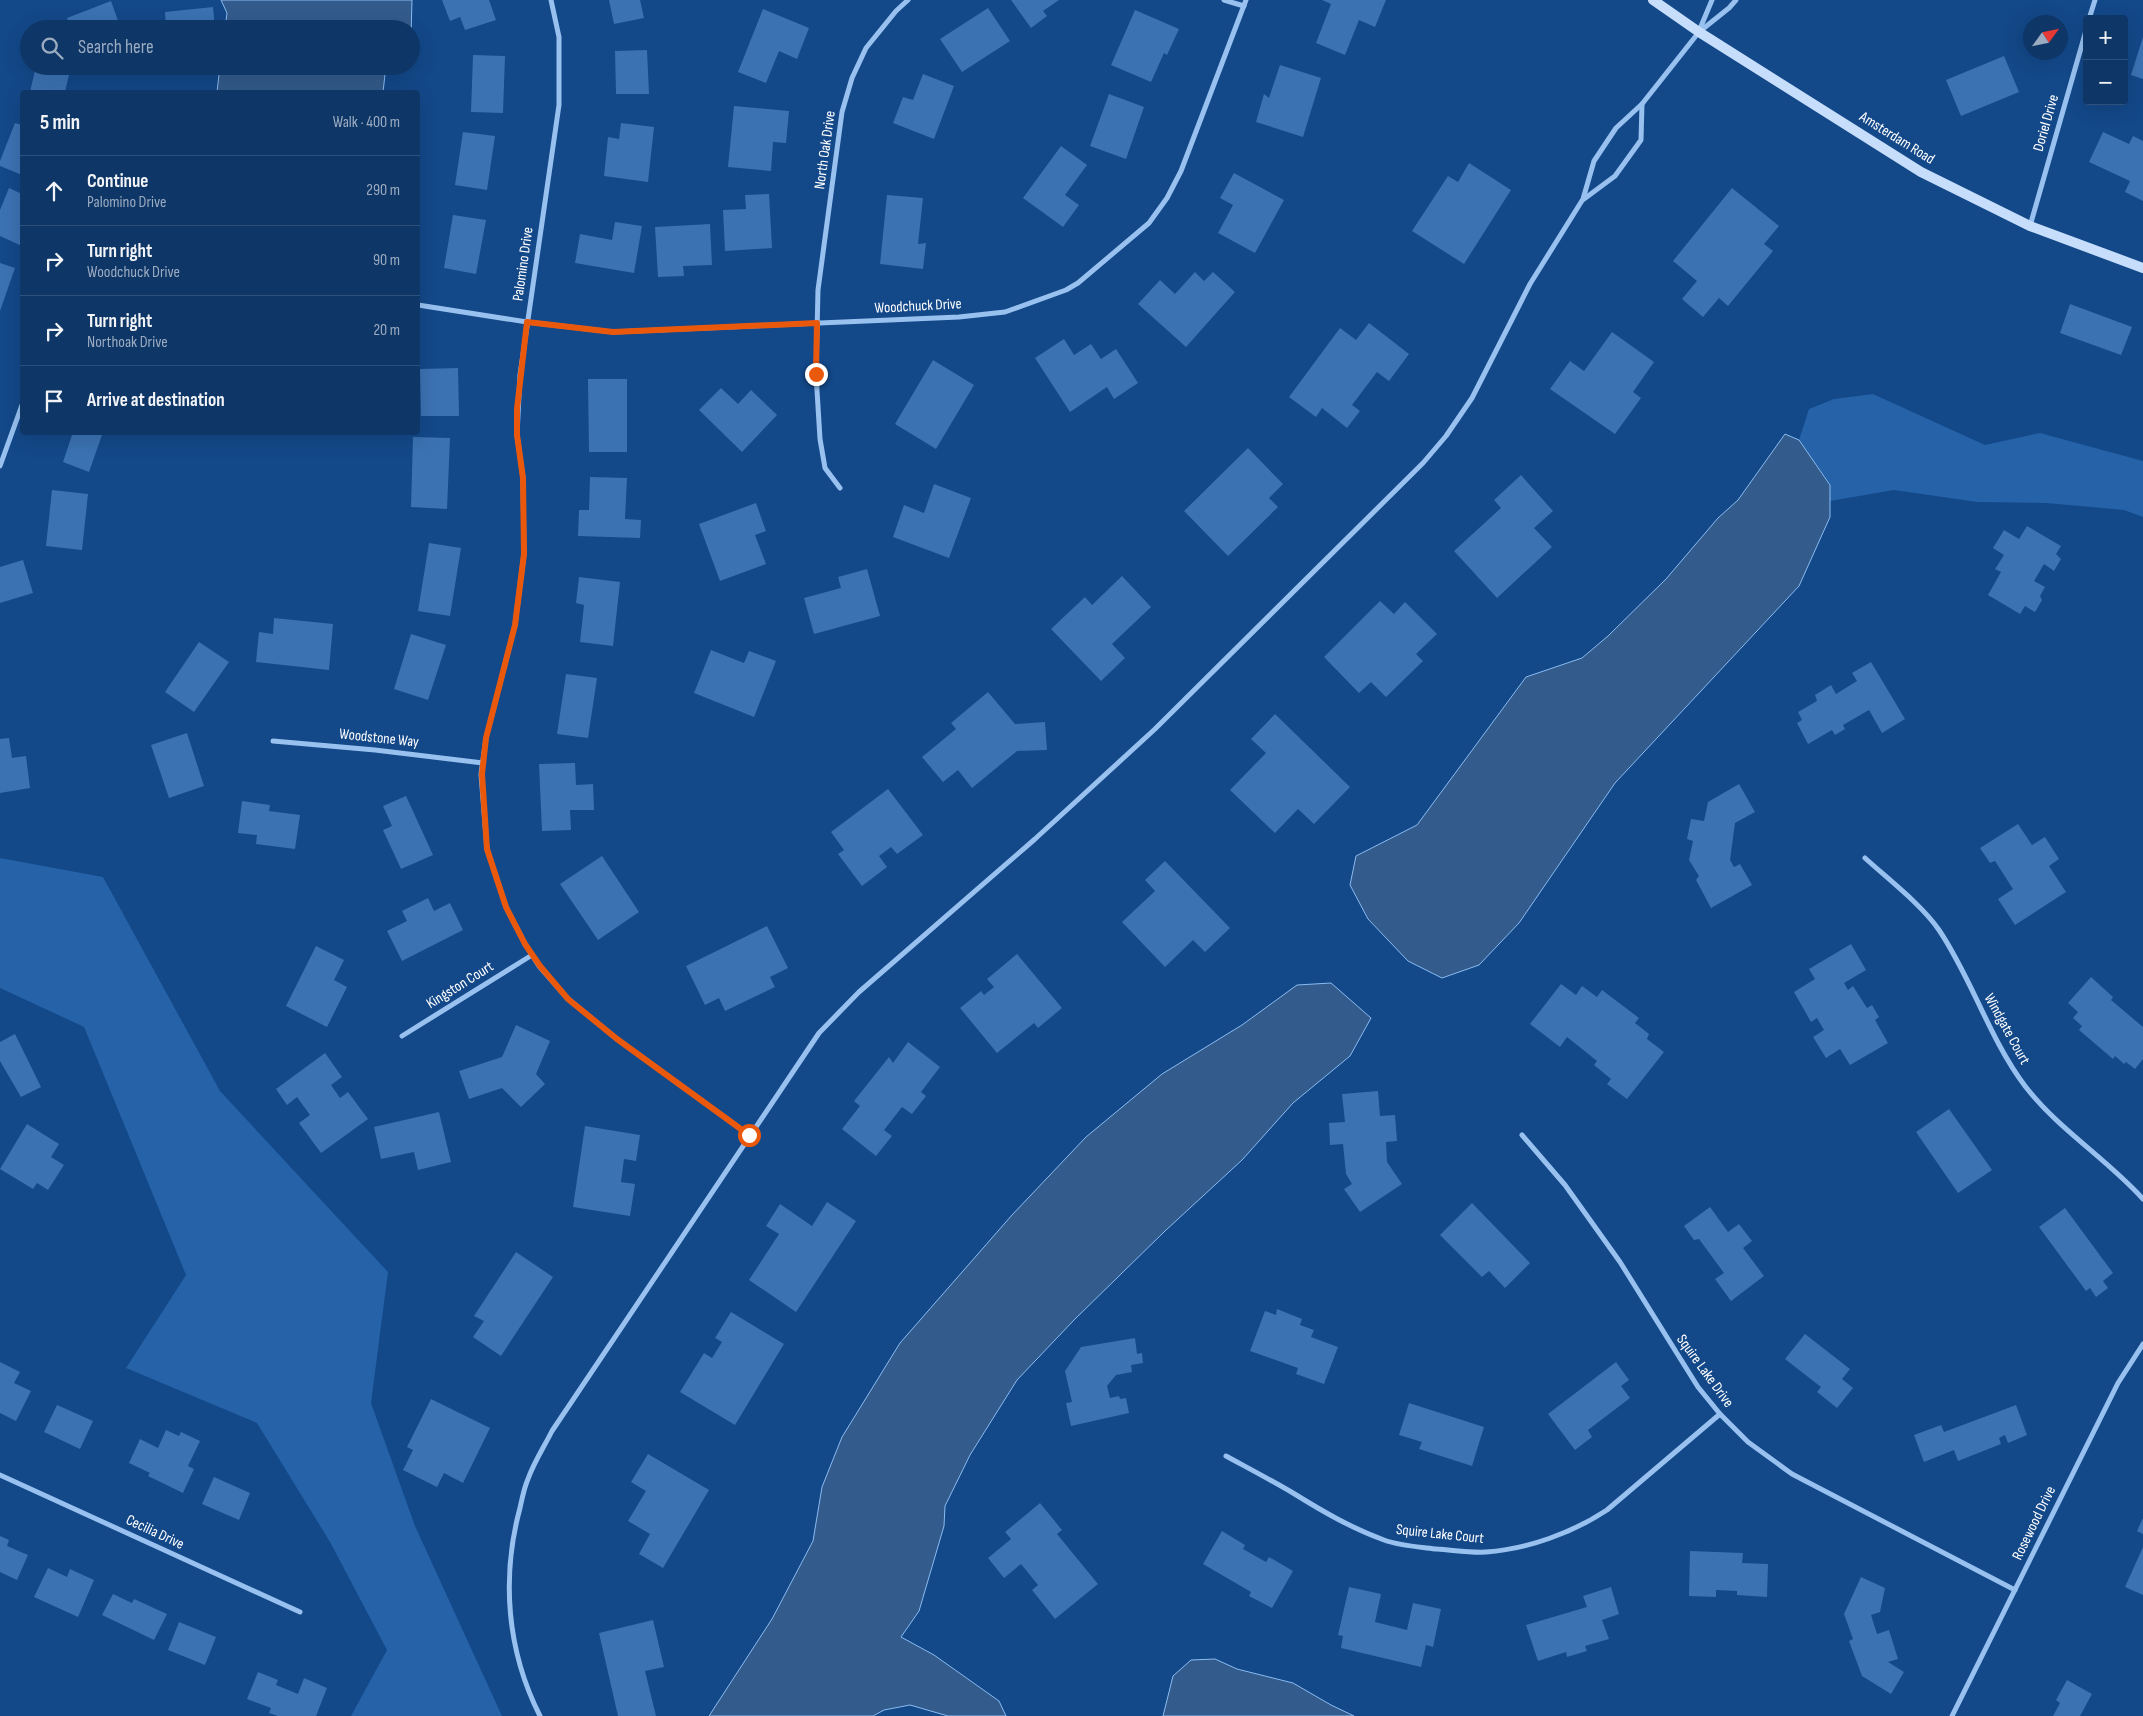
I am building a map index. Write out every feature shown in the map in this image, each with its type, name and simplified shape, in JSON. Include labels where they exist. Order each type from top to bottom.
[{"type":"street","name":"Palomino Drive","points":[[551,0],[559,37],[559,105],[527,322],[517,409],[517,435],[523,478],[524,554],[515,625],[486,738],[482,774],[487,849],[506,907],[532,955],[568,999],[617,1039],[749,1135]]},
{"type":"street","name":"North Oak Drive","points":[[840,488],[825,468],[820,439],[816,374],[818,290],[842,112],[852,78],[866,48],[896,11],[908,0]]},
{"type":"street","points":[[1224,0],[1244,6]]},
{"type":"street","name":"Woodchuck Drive","points":[[420,305],[527,322],[613,332],[959,317],[1005,312],[1066,290],[1078,283],[1149,223],[1167,198],[1181,171],[1246,0]]},
{"type":"street","name":"Amsterdam Road","points":[[1653,0],[1699,32],[1921,172],[2030,226],[2143,268]]},
{"type":"street","points":[[1699,32],[1712,0]]},
{"type":"street","points":[[540,1716],[533,1702],[516,1653],[508,1596],[509,1562],[513,1533],[527,1479],[552,1431],[749,1135],[820,1033],[859,992],[1034,839],[1155,729],[1423,463],[1446,436],[1472,398],[1530,284],[1583,199],[1594,161],[1616,128],[1642,104],[1699,32],[1730,8],[1736,0]]},
{"type":"street","points":[[2090,15],[2095,0]]},
{"type":"street","name":"Doriel Drive","points":[[2030,226],[2083,41]]},
{"type":"street","points":[[1583,199],[1615,176],[1640,140],[1642,104]]},
{"type":"street","points":[[0,466],[20,411]]},
{"type":"street","name":"Woodstone Way","points":[[273,741],[374,750],[483,763]]},
{"type":"street","name":"Windgate Court","points":[[1865,858],[1938,928],[1955,957],[2008,1062],[2045,1110],[2143,1199]]},
{"type":"street","name":"Kingston Court","points":[[402,1036],[532,955]]},
{"type":"street","name":"Squire Lake Drive","points":[[1522,1135],[1565,1185],[1615,1255],[1693,1380],[1720,1414],[1748,1442],[1792,1474],[2015,1590]]},
{"type":"street","name":"Rosewood Drive","points":[[1952,1716],[2118,1383],[2143,1344]]},
{"type":"street","name":"Squire Lake Court","points":[[1226,1456],[1292,1492],[1315,1508],[1386,1541],[1422,1547],[1484,1552],[1508,1549],[1534,1542],[1589,1522],[1607,1510],[1720,1414]]},
{"type":"street","name":"Cecilia Drive","points":[[0,1475],[300,1612]]},
{"type":"shaded area","points":[[221,0],[412,0],[411,20],[226,20],[227,13]]},
{"type":"shaded area","points":[[219,75],[385,75],[383,90],[217,90]]},
{"type":"shaded area","points":[[1873,394],[1985,445],[2040,433],[2143,461],[2143,517],[2124,510],[2046,503],[1977,502],[1894,490],[1830,501],[1830,484],[1799,440],[1809,409],[1834,399]]},
{"type":"shaded area","points":[[1785,434],[1799,440],[1830,485],[1830,517],[1799,586],[1615,783],[1519,923],[1479,965],[1442,978],[1408,961],[1368,919],[1350,885],[1356,856],[1417,825],[1526,677],[1582,658],[1608,636],[1666,579],[1718,518],[1738,500]]},
{"type":"shaded area","points":[[0,858],[103,877],[220,1091],[388,1272],[371,1403],[415,1526],[502,1716],[351,1716],[387,1650],[330,1542],[257,1423],[126,1368],[186,1275],[84,1027],[0,988]]},
{"type":"shaded area","points":[[1331,983],[1371,1018],[1350,1056],[1293,1103],[1242,1160],[1165,1231],[1074,1320],[1017,1380],[970,1455],[945,1506],[944,1526],[919,1611],[901,1637],[934,1655],[999,1701],[1006,1716],[948,1716],[910,1705],[884,1710],[873,1716],[709,1716],[772,1619],[813,1541],[822,1487],[842,1437],[900,1343],[1012,1215],[1086,1137],[1162,1074],[1242,1025],[1297,985]]},
{"type":"shaded area","points":[[1215,1659],[1237,1669],[1293,1683],[1354,1716],[1163,1716],[1173,1676],[1191,1660]]},
{"type":"building","points":[[442,0],[489,0],[496,20],[465,30],[460,17],[450,21]]},
{"type":"building","points":[[609,0],[640,0],[644,18],[614,24]]},
{"type":"building","points":[[1011,0],[1059,0],[1043,11],[1047,16],[1031,28]]},
{"type":"building","points":[[1322,0],[1386,0],[1375,27],[1359,20],[1345,55],[1316,43],[1331,4]]},
{"type":"building","points":[[111,1],[118,20],[68,20],[67,18]]},
{"type":"building","points":[[213,7],[214,20],[165,20],[165,12]]},
{"type":"building","points":[[988,8],[1010,41],[962,72],[940,39]]},
{"type":"building","points":[[763,9],[809,28],[797,59],[779,51],[766,83],[738,72]]},
{"type":"building","points":[[1135,10],[1179,29],[1167,55],[1164,53],[1151,82],[1111,65]]},
{"type":"building","points":[[2143,37],[2143,79],[2131,75]]},
{"type":"building","points":[[647,50],[649,94],[616,94],[615,51]]},
{"type":"building","points":[[473,55],[505,56],[503,113],[471,112]]},
{"type":"building","points":[[2004,56],[2019,92],[1961,116],[1946,80]]},
{"type":"building","points":[[1280,65],[1321,78],[1303,137],[1256,122],[1264,94],[1269,98]]},
{"type":"building","points":[[923,74],[954,86],[934,139],[893,123],[903,97],[913,100]]},
{"type":"building","points":[[34,75],[69,75],[65,90],[30,90]]},
{"type":"building","points":[[1109,94],[1144,107],[1126,159],[1090,146]]},
{"type":"building","points":[[734,106],[789,111],[786,143],[773,142],[771,171],[728,167]]},
{"type":"building","points":[[15,123],[20,124],[20,174],[0,166],[0,161]]},
{"type":"building","points":[[621,123],[654,127],[648,182],[604,176],[608,137],[619,139]]},
{"type":"building","points":[[463,132],[495,136],[487,190],[455,185]]},
{"type":"building","points":[[2103,132],[2129,144],[2133,136],[2143,141],[2143,201],[2125,192],[2130,181],[2089,162]]},
{"type":"building","points":[[1061,146],[1087,165],[1065,195],[1079,205],[1063,227],[1023,198]]},
{"type":"building","points":[[1469,163],[1511,190],[1464,264],[1412,231],[1448,176],[1458,182]]},
{"type":"building","points":[[1234,173],[1284,200],[1255,253],[1218,233],[1233,205],[1220,198]]},
{"type":"building","points":[[9,188],[20,193],[20,245],[0,236],[0,210]]},
{"type":"building","points":[[1732,188],[1779,226],[1764,244],[1773,251],[1728,306],[1719,298],[1703,317],[1682,299],[1697,281],[1673,261]]},
{"type":"building","points":[[769,194],[772,248],[725,251],[723,210],[746,209],[745,195]]},
{"type":"building","points":[[887,195],[923,198],[918,244],[926,243],[923,269],[880,264]]},
{"type":"building","points":[[453,215],[486,220],[476,274],[444,268]]},
{"type":"building","points":[[615,222],[642,226],[634,273],[575,263],[580,234],[612,240]]},
{"type":"building","points":[[710,224],[712,265],[683,266],[684,276],[658,277],[655,227]]},
{"type":"building","points":[[0,263],[15,268],[0,311]]},
{"type":"building","points":[[1195,272],[1204,281],[1213,272],[1235,292],[1186,347],[1138,304],[1160,280],[1175,294]]},
{"type":"building","points":[[2070,304],[2132,327],[2121,355],[2060,333]]},
{"type":"building","points":[[1369,323],[1409,354],[1389,381],[1377,372],[1352,405],[1360,411],[1347,428],[1322,408],[1316,417],[1289,397],[1340,328],[1356,340]]},
{"type":"building","points":[[1612,332],[1654,362],[1633,392],[1641,398],[1615,434],[1550,389],[1570,361],[1584,371]]},
{"type":"building","points":[[1064,339],[1074,355],[1091,344],[1101,359],[1116,349],[1138,383],[1114,399],[1107,387],[1070,412],[1035,358]]},
{"type":"building","points":[[933,360],[974,385],[936,449],[895,424]]},
{"type":"building","points":[[458,368],[459,416],[421,416],[420,369]]},
{"type":"building","points":[[588,379],[627,379],[627,452],[589,452]]},
{"type":"building","points":[[721,388],[738,404],[751,390],[777,415],[742,452],[699,410]]},
{"type":"building","points":[[72,435],[102,435],[89,472],[63,462]]},
{"type":"building","points":[[413,437],[450,438],[447,509],[411,507]]},
{"type":"building","points":[[1248,448],[1283,484],[1269,498],[1278,507],[1228,556],[1184,511]]},
{"type":"building","points":[[1521,475],[1553,511],[1534,528],[1552,547],[1497,598],[1454,551],[1501,508],[1494,500]]},
{"type":"building","points":[[590,477],[627,478],[625,519],[641,520],[640,538],[578,536],[579,510],[589,510]]},
{"type":"building","points":[[934,484],[971,498],[949,558],[893,537],[904,505],[924,513]]},
{"type":"building","points":[[52,490],[88,494],[82,550],[46,546]]},
{"type":"building","points":[[756,503],[766,531],[755,535],[766,564],[720,581],[699,524]]},
{"type":"building","points":[[2027,526],[2061,546],[2056,554],[2061,559],[2054,571],[2044,564],[2034,581],[2045,587],[2040,596],[2042,600],[2035,612],[2025,606],[2020,614],[1988,595],[2001,572],[1995,569],[2004,555],[1993,548],[2004,530],[2019,539]]},
{"type":"building","points":[[429,543],[461,548],[450,616],[418,611]]},
{"type":"building","points":[[23,560],[33,593],[0,603],[0,567]]},
{"type":"building","points":[[867,569],[880,616],[814,634],[804,598],[841,588],[838,577]]},
{"type":"building","points":[[1122,576],[1151,607],[1112,644],[1125,658],[1101,681],[1051,629],[1085,597],[1092,605]]},
{"type":"building","points":[[579,577],[620,582],[613,646],[580,642],[584,605],[576,603]]},
{"type":"building","points":[[1380,601],[1394,614],[1405,602],[1437,634],[1416,654],[1423,661],[1386,697],[1371,682],[1359,693],[1324,657]]},
{"type":"building","points":[[274,618],[333,624],[329,670],[256,662],[259,632],[273,634]]},
{"type":"building","points":[[411,634],[446,645],[428,700],[394,689]]},
{"type":"building","points":[[199,642],[229,662],[194,712],[165,692]]},
{"type":"building","points":[[711,650],[744,663],[749,651],[776,661],[754,717],[694,693]]},
{"type":"building","points":[[1871,662],[1905,719],[1882,733],[1869,710],[1843,725],[1845,729],[1835,735],[1832,730],[1808,744],[1797,723],[1802,720],[1798,712],[1817,701],[1815,695],[1831,685],[1836,694],[1857,681],[1852,673]]},
{"type":"building","points":[[566,674],[597,678],[588,738],[557,734]]},
{"type":"building","points":[[988,692],[1015,724],[1045,722],[1047,750],[1017,751],[972,788],[958,770],[943,782],[922,757],[956,729],[951,723]]},
{"type":"building","points":[[1275,714],[1350,787],[1314,824],[1298,809],[1275,833],[1230,790],[1266,753],[1251,739]]},
{"type":"building","points":[[187,733],[204,786],[169,798],[151,745]]},
{"type":"building","points":[[9,738],[12,758],[26,756],[30,788],[0,793],[0,739]]},
{"type":"building","points":[[575,763],[576,785],[593,784],[594,810],[570,810],[571,830],[542,831],[539,764]]},
{"type":"building","points":[[1739,784],[1755,812],[1735,823],[1730,860],[1734,867],[1740,864],[1752,885],[1711,908],[1696,880],[1699,876],[1689,860],[1693,841],[1687,839],[1691,819],[1704,821],[1708,802]]},
{"type":"building","points":[[888,789],[923,835],[897,854],[891,847],[879,856],[887,867],[862,886],[838,854],[844,850],[831,832]]},
{"type":"building","points":[[406,796],[433,855],[401,869],[383,830],[392,826],[383,806]]},
{"type":"building","points":[[242,801],[270,805],[269,811],[300,815],[295,849],[256,844],[257,835],[238,833]]},
{"type":"building","points":[[2018,824],[2032,845],[2045,837],[2059,859],[2049,866],[2066,892],[2015,925],[1998,899],[2013,889],[1995,861],[1990,863],[1980,848]]},
{"type":"building","points":[[602,856],[639,912],[598,940],[560,884]]},
{"type":"building","points":[[1165,861],[1230,928],[1205,952],[1193,940],[1165,967],[1122,922],[1155,891],[1145,880]]},
{"type":"building","points":[[428,898],[434,911],[450,903],[463,930],[402,961],[387,931],[407,921],[402,911]]},
{"type":"building","points":[[767,926],[788,968],[770,977],[775,987],[725,1011],[719,998],[705,1005],[686,966]]},
{"type":"building","points":[[1851,944],[1866,970],[1844,983],[1848,990],[1853,986],[1867,1008],[1872,1005],[1879,1017],[1875,1020],[1888,1043],[1850,1065],[1840,1049],[1826,1058],[1813,1037],[1824,1030],[1817,1018],[1811,1022],[1794,992],[1815,979],[1809,969]]},
{"type":"building","points":[[316,946],[344,960],[334,980],[347,987],[327,1027],[286,1006]]},
{"type":"building","points":[[1017,954],[1062,1008],[1038,1028],[1034,1023],[997,1053],[960,1008],[981,991],[984,995],[994,987],[987,979]]},
{"type":"building","points":[[2091,977],[2113,997],[2111,1000],[2143,1027],[2143,1059],[2135,1069],[2126,1062],[2124,1064],[2115,1056],[2113,1059],[2079,1030],[2082,1026],[2073,1018],[2078,1012],[2068,1003]]},
{"type":"building","points":[[1561,984],[1576,995],[1582,986],[1597,997],[1602,990],[1639,1018],[1635,1023],[1649,1034],[1647,1039],[1664,1052],[1627,1099],[1607,1084],[1611,1079],[1594,1065],[1597,1061],[1567,1037],[1560,1047],[1530,1024]]},
{"type":"building","points":[[516,1025],[550,1041],[536,1074],[545,1084],[521,1107],[502,1088],[469,1099],[459,1071],[502,1057]]},
{"type":"building","points":[[15,1034],[41,1087],[21,1097],[0,1061],[0,1042]]},
{"type":"building","points":[[908,1042],[940,1067],[921,1092],[926,1096],[912,1114],[902,1107],[884,1130],[892,1136],[876,1156],[842,1129],[860,1106],[854,1101],[889,1057],[893,1063]]},
{"type":"building","points":[[325,1053],[342,1077],[331,1085],[340,1098],[348,1092],[368,1119],[321,1153],[299,1123],[310,1115],[297,1097],[287,1105],[276,1089]]},
{"type":"building","points":[[1378,1091],[1380,1116],[1395,1115],[1397,1141],[1386,1142],[1387,1162],[1402,1184],[1360,1212],[1344,1189],[1352,1184],[1346,1174],[1343,1144],[1330,1145],[1329,1123],[1345,1122],[1342,1094]]},
{"type":"building","points":[[1949,1109],[1992,1170],[1958,1193],[1916,1132]]},
{"type":"building","points":[[439,1112],[451,1162],[418,1170],[414,1152],[381,1159],[374,1127]]},
{"type":"building","points":[[27,1124],[59,1144],[51,1157],[64,1165],[48,1190],[37,1183],[33,1189],[0,1169]]},
{"type":"building","points":[[585,1126],[640,1135],[636,1161],[624,1159],[621,1182],[635,1184],[630,1216],[573,1207]]},
{"type":"building","points":[[827,1202],[856,1221],[796,1312],[749,1280],[779,1234],[766,1226],[780,1204],[812,1226]]},
{"type":"building","points":[[1472,1203],[1530,1263],[1505,1288],[1489,1271],[1482,1277],[1440,1235]]},
{"type":"building","points":[[1710,1207],[1728,1232],[1739,1224],[1752,1241],[1743,1248],[1764,1276],[1731,1301],[1715,1279],[1724,1273],[1699,1239],[1694,1240],[1684,1226]]},
{"type":"building","points":[[2065,1208],[2113,1273],[2103,1281],[2108,1288],[2096,1297],[2090,1288],[2086,1291],[2039,1227]]},
{"type":"building","points":[[516,1252],[553,1277],[501,1356],[473,1337],[484,1321],[474,1316]]},
{"type":"building","points":[[1277,1309],[1302,1319],[1300,1325],[1314,1330],[1311,1337],[1338,1347],[1324,1384],[1296,1374],[1298,1368],[1250,1351],[1265,1311],[1276,1315]]},
{"type":"building","points":[[731,1312],[784,1344],[735,1425],[680,1392],[704,1353],[712,1358],[722,1342],[715,1338]]},
{"type":"building","points":[[1805,1334],[1850,1369],[1842,1379],[1853,1388],[1837,1408],[1817,1392],[1821,1387],[1785,1359]]},
{"type":"building","points":[[1135,1338],[1137,1354],[1142,1353],[1143,1363],[1131,1365],[1132,1372],[1116,1375],[1107,1386],[1110,1398],[1119,1396],[1120,1399],[1126,1398],[1129,1413],[1071,1426],[1066,1403],[1072,1402],[1065,1371],[1081,1347]]},
{"type":"building","points":[[0,1362],[20,1372],[14,1383],[31,1391],[16,1421],[0,1413]]},
{"type":"building","points":[[1616,1362],[1629,1380],[1621,1386],[1630,1398],[1588,1430],[1592,1437],[1575,1450],[1548,1414]]},
{"type":"building","points":[[431,1399],[490,1428],[463,1483],[444,1473],[437,1487],[403,1470],[413,1450],[407,1447]]},
{"type":"building","points":[[1409,1403],[1484,1427],[1472,1466],[1419,1449],[1422,1442],[1399,1435]]},
{"type":"building","points":[[57,1405],[93,1421],[80,1449],[44,1432]]},
{"type":"building","points":[[2016,1405],[2027,1435],[2008,1443],[2005,1435],[1999,1438],[2001,1444],[1958,1461],[1954,1450],[1924,1462],[1914,1435],[1941,1425],[1944,1432]]},
{"type":"building","points":[[166,1430],[179,1436],[181,1432],[200,1441],[188,1466],[194,1469],[183,1493],[148,1476],[150,1473],[129,1463],[140,1439],[158,1448]]},
{"type":"building","points":[[648,1454],[709,1490],[663,1568],[639,1554],[650,1534],[628,1521],[646,1491],[631,1482]]},
{"type":"building","points":[[214,1477],[250,1493],[239,1520],[202,1504]]},
{"type":"building","points":[[1040,1503],[1062,1530],[1057,1534],[1098,1584],[1055,1619],[1032,1590],[1038,1585],[1021,1564],[1004,1578],[988,1558],[1011,1539],[1005,1532]]},
{"type":"building","points":[[2143,1518],[2143,1534],[2137,1531]]},
{"type":"building","points":[[1222,1531],[1245,1545],[1243,1549],[1266,1562],[1269,1557],[1293,1571],[1272,1608],[1249,1596],[1251,1592],[1203,1564]]},
{"type":"building","points":[[0,1536],[9,1540],[7,1546],[28,1555],[17,1580],[0,1572]]},
{"type":"building","points":[[2143,1547],[2143,1595],[2125,1587]]},
{"type":"building","points":[[1690,1551],[1743,1553],[1742,1563],[1768,1564],[1767,1597],[1737,1595],[1737,1591],[1716,1590],[1716,1597],[1689,1596]]},
{"type":"building","points":[[48,1568],[67,1577],[70,1569],[94,1580],[78,1617],[34,1597]]},
{"type":"building","points":[[1861,1577],[1885,1588],[1880,1612],[1871,1615],[1877,1634],[1889,1630],[1898,1659],[1888,1662],[1904,1672],[1891,1694],[1862,1676],[1849,1641],[1853,1639],[1844,1614]]},
{"type":"building","points":[[1349,1587],[1381,1594],[1375,1622],[1407,1630],[1413,1603],[1441,1609],[1433,1647],[1426,1645],[1421,1667],[1341,1648],[1343,1636],[1338,1635]]},
{"type":"building","points":[[1611,1587],[1619,1614],[1602,1620],[1609,1639],[1585,1646],[1587,1651],[1567,1657],[1566,1652],[1538,1661],[1526,1625],[1587,1607],[1583,1596]]},
{"type":"building","points":[[113,1594],[132,1603],[134,1599],[167,1614],[154,1640],[102,1615]]},
{"type":"building","points":[[653,1620],[664,1667],[645,1671],[656,1716],[618,1716],[599,1633]]},
{"type":"building","points":[[179,1622],[216,1637],[205,1665],[168,1650]]},
{"type":"building","points":[[258,1672],[278,1680],[276,1685],[298,1694],[304,1678],[327,1688],[316,1716],[278,1716],[269,1713],[271,1708],[247,1699]]},
{"type":"building","points":[[2067,1680],[2092,1694],[2080,1716],[2053,1716],[2060,1703],[2056,1700]]},
{"type":"route","points":[[749,1135],[617,1039],[568,999],[540,966],[525,944],[506,907],[487,849],[482,774],[486,738],[515,625],[524,554],[523,478],[517,435],[517,409],[527,322],[613,332],[817,323],[816,374]]}]
